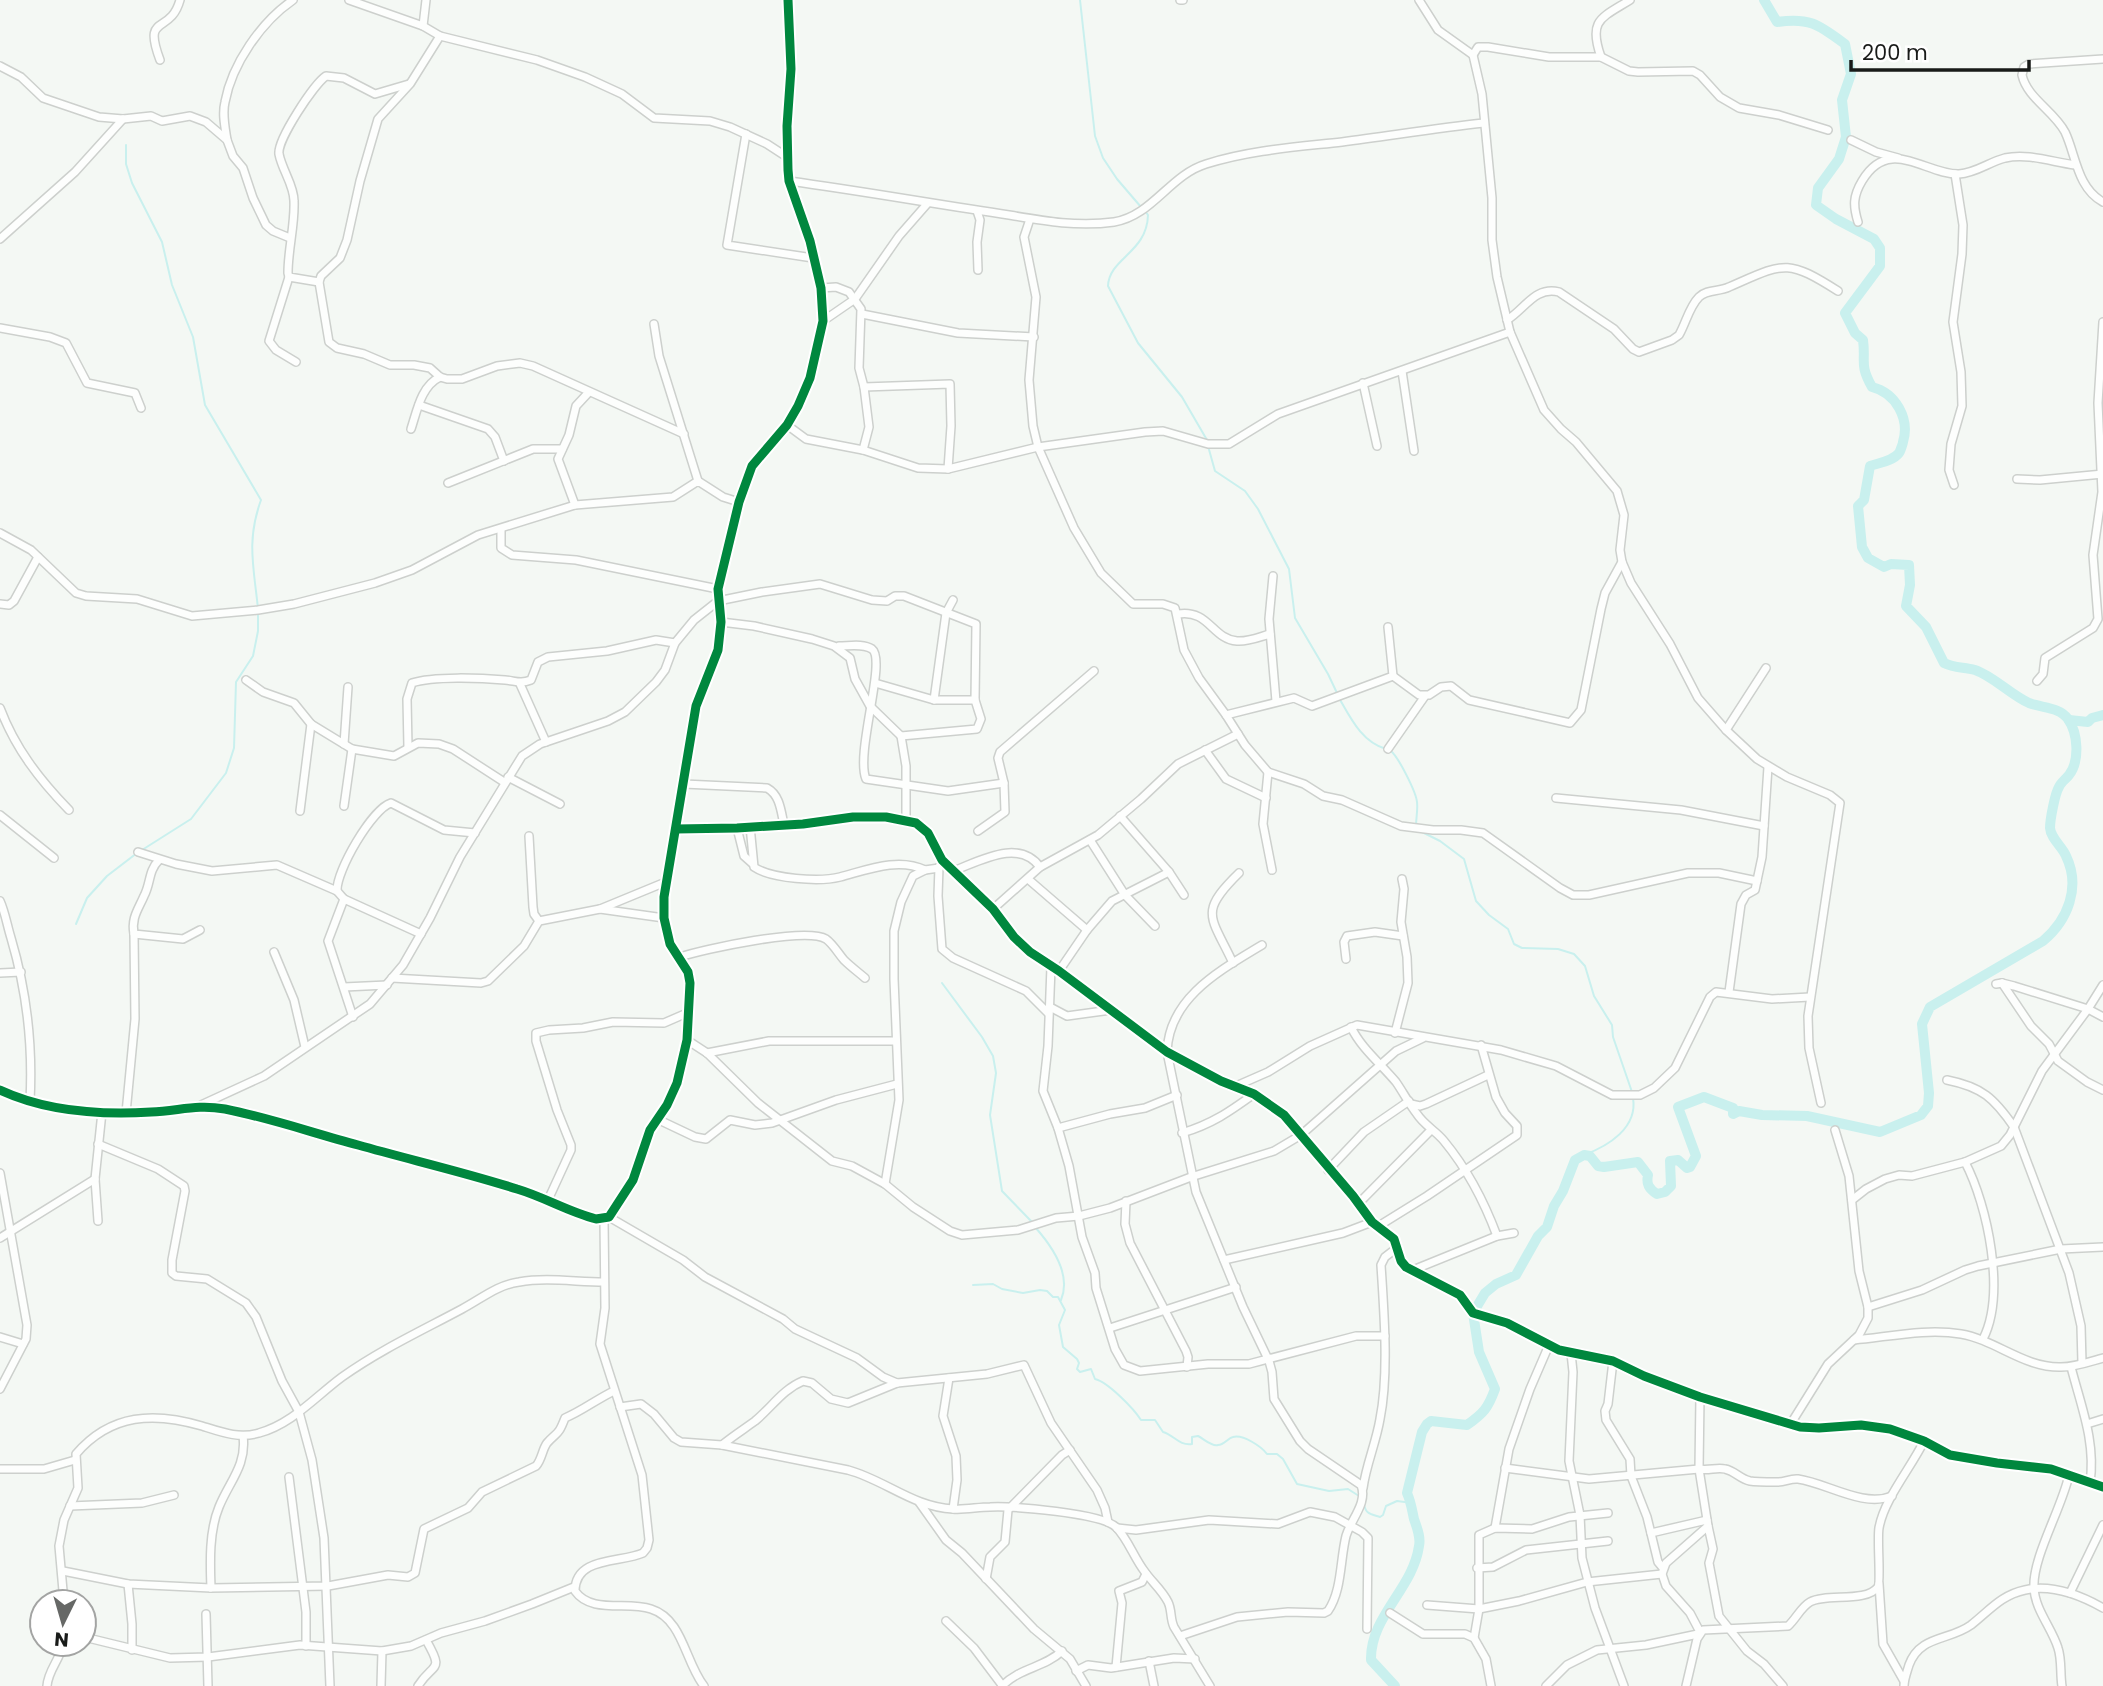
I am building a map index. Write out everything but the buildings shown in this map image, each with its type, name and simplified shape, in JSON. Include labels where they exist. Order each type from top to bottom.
[{"type":"street","points":[[160,60],[152,39],[154,32],[173,15],[180,0]]},
{"type":"street","points":[[290,238],[273,231],[260,216],[243,168],[233,156],[227,140],[224,104],[234,73],[264,27],[293,0]]},
{"type":"street","points":[[349,0],[423,26],[440,36],[537,60],[585,77],[622,94],[654,118],[710,121],[746,134],[787,157]]},
{"type":"street","points":[[423,26],[426,0]]},
{"type":"street","points":[[704,1686],[688,1662],[675,1626],[663,1614],[639,1605],[588,1602],[579,1597],[575,1587],[577,1577],[592,1565],[638,1555],[647,1548],[642,1475],[600,1344],[605,1308],[606,1218],[633,1180],[650,1130],[677,1083],[687,1040],[690,983],[688,972],[670,944],[664,918],[664,897],[696,706],[718,650],[721,622],[718,590],[739,502],[752,466],[788,425],[810,378],[823,321],[821,288],[810,241],[789,181],[787,157],[791,69],[788,0]]},
{"type":"street","points":[[1419,0],[1437,30],[1472,55],[1482,94],[1492,198],[1492,240],[1510,332],[1544,410],[1576,442],[1617,491],[1624,515],[1620,550],[1622,562],[1642,602],[1670,644],[1698,698],[1727,730],[1768,767],[1830,795],[1840,803],[1810,997],[1809,1048],[1821,1103]]},
{"type":"street","points":[[1601,57],[1594,36],[1596,27],[1601,20],[1630,0]]},
{"type":"street","points":[[319,282],[340,258],[347,240],[378,119],[410,84],[440,36]]},
{"type":"street","points":[[1472,55],[1478,47],[1549,57],[1601,57],[1629,71],[1693,71],[1720,97],[1739,108],[1779,114],[1828,130]]},
{"type":"street","points":[[2103,59],[2029,64],[2022,71],[2022,79],[2030,91],[2064,130],[2075,165],[2091,194],[2103,202]]},
{"type":"street","points":[[0,66],[21,78],[44,98],[99,117],[123,119],[151,116],[162,121],[190,116],[206,122],[227,140]]},
{"type":"street","points":[[296,362],[276,350],[269,341],[289,277],[293,195],[279,150],[318,81],[326,76],[335,75],[374,94],[410,84]]},
{"type":"street","points":[[0,239],[75,172],[123,119]]},
{"type":"street","points":[[789,181],[927,204],[1089,225],[1118,221],[1144,211],[1184,174],[1206,164],[1268,151],[1484,123]]},
{"type":"street","points":[[746,134],[727,244],[813,258]]},
{"type":"street","points":[[1851,140],[1876,152],[1955,174],[1967,173],[2016,156],[2075,165]]},
{"type":"street","points":[[1857,222],[1854,200],[1868,171],[1877,163],[1909,160]]},
{"type":"street","points":[[1954,485],[1950,470],[1950,452],[1962,406],[1962,390],[1953,322],[1963,225],[1955,174]]},
{"type":"street","points":[[823,321],[855,299],[900,236],[927,204]]},
{"type":"street","points":[[977,211],[980,220],[977,242],[978,270]]},
{"type":"street","points":[[1030,219],[1024,234],[1037,297],[1029,389],[1032,426],[1038,447],[1074,528],[1101,573],[1133,604],[1170,606],[1178,614],[1182,639],[1199,678],[1238,734],[1269,772],[1304,784],[1323,796],[1342,800],[1401,826],[1483,834],[1573,895],[1589,895],[1688,873],[1719,873],[1757,881]]},
{"type":"street","points":[[1507,320],[1540,292],[1559,292],[1614,329],[1633,349],[1644,351],[1679,335],[1695,302],[1706,292],[1729,287],[1743,279],[1769,271],[1798,268],[1838,291]]},
{"type":"street","points":[[289,277],[319,282]]},
{"type":"street","points":[[319,282],[327,322],[327,337],[332,346],[364,354],[390,365],[430,368],[440,377]]},
{"type":"street","points":[[821,288],[836,287],[849,292],[862,314],[859,368],[869,427],[863,450]]},
{"type":"street","points":[[862,314],[958,333],[1034,337]]},
{"type":"street","points":[[2037,681],[2043,674],[2045,658],[2093,628],[2098,619],[2093,555],[2102,492],[2098,403],[2103,322]]},
{"type":"street","points":[[654,324],[659,356],[698,481],[714,492],[739,502]]},
{"type":"street","points":[[0,328],[50,337],[66,343],[87,383],[135,393],[141,408]]},
{"type":"street","points":[[788,425],[806,439],[863,450],[918,468],[948,469],[1038,447],[1163,431],[1217,446],[1243,438],[1278,414],[1510,332]]},
{"type":"street","points":[[411,429],[428,384],[440,377],[462,379],[497,366],[520,363],[533,366],[684,434]]},
{"type":"street","points":[[1402,371],[1414,451]]},
{"type":"street","points":[[1363,383],[1377,446]]},
{"type":"street","points":[[864,387],[950,384],[948,469]]},
{"type":"street","points":[[575,505],[558,459],[569,435],[576,405],[589,392]]},
{"type":"street","points":[[419,405],[488,429],[495,437],[504,461]]},
{"type":"street","points":[[448,483],[533,449],[562,449]]},
{"type":"street","points":[[2017,479],[2040,480],[2102,474]]},
{"type":"street","points":[[0,533],[23,544],[76,593],[137,599],[183,614],[201,616],[294,604],[374,583],[412,570],[478,535],[575,505],[673,497],[698,481]]},
{"type":"street","points":[[501,529],[501,548],[512,555],[576,559],[718,590]]},
{"type":"street","points":[[0,604],[9,605],[14,601],[38,557]]},
{"type":"street","points":[[1388,627],[1393,676],[1419,695],[1433,694],[1440,687],[1451,686],[1469,700],[1570,723],[1581,710],[1605,593],[1622,562]]},
{"type":"street","points":[[1273,576],[1269,610],[1276,701]]},
{"type":"street","points":[[0,1090],[30,1101],[102,1112],[154,1112],[201,1106],[247,1085],[353,1017],[370,1004],[403,965],[475,833],[522,757],[531,748],[608,721],[625,712],[665,670],[675,643],[694,620],[718,601],[820,584],[872,600],[887,601],[895,596],[904,596],[976,624],[975,700],[981,719],[977,729],[901,736]]},
{"type":"street","points":[[934,700],[946,613],[953,600]]},
{"type":"street","points":[[1178,614],[1198,615],[1232,640],[1245,641],[1270,634]]},
{"type":"street","points":[[721,622],[786,632],[840,649],[850,658],[855,679],[870,706],[901,736],[906,820]]},
{"type":"street","points":[[408,747],[407,699],[412,683],[435,678],[506,680],[520,684],[531,680],[538,662],[548,657],[607,651],[656,640],[675,643]]},
{"type":"street","points":[[839,646],[860,646],[874,651],[877,657],[864,776],[870,780],[948,791],[1004,783]]},
{"type":"street","points":[[1727,730],[1766,668]]},
{"type":"street","points":[[978,831],[1005,812],[1004,783],[998,758],[1000,752],[1094,671]]},
{"type":"street","points":[[1226,715],[1297,698],[1312,706],[1393,676]]},
{"type":"street","points":[[246,680],[263,692],[294,703],[311,724],[352,749],[394,756],[408,747],[428,742],[453,749],[506,780],[560,804]]},
{"type":"street","points":[[875,683],[934,700],[975,700]]},
{"type":"street","points":[[520,684],[546,742]]},
{"type":"street","points":[[344,744],[348,687]]},
{"type":"street","points":[[1388,750],[1425,696]]},
{"type":"street","points":[[0,708],[30,767],[69,810]]},
{"type":"street","points":[[300,811],[311,724]]},
{"type":"street","points":[[993,909],[1040,867],[1090,840],[1178,764],[1238,734]]},
{"type":"street","points":[[344,806],[352,749]]},
{"type":"street","points":[[1205,750],[1226,779],[1266,798]]},
{"type":"street","points":[[1729,992],[1741,904],[1745,895],[1753,892],[1762,857],[1768,767]]},
{"type":"street","points":[[1269,772],[1263,824],[1272,870]]},
{"type":"street","points":[[684,783],[767,788],[774,792],[778,799],[784,825]]},
{"type":"street","points":[[1556,798],[1681,810],[1764,826]]},
{"type":"street","points":[[337,891],[341,873],[353,849],[386,804],[398,805],[444,830],[475,833]]},
{"type":"street","points":[[0,815],[54,858]]},
{"type":"street","points":[[1120,816],[1169,872],[1184,895]]},
{"type":"street","points":[[676,829],[784,825],[853,817],[906,820],[916,824],[928,833],[942,860],[993,909],[1014,937],[1051,967],[1167,1052],[1254,1094],[1284,1115],[1374,1224],[1390,1234],[1398,1247],[1401,1261],[1412,1270],[1460,1296],[1473,1313],[1507,1323],[1571,1353],[1613,1361],[1700,1397],[1790,1425],[1809,1428],[1874,1425],[1924,1441],[1960,1458],[2051,1469],[2103,1486]]},
{"type":"street","points":[[750,826],[753,864]]},
{"type":"street","points":[[737,828],[744,856],[756,869],[784,877],[836,878],[883,865],[913,866],[925,870]]},
{"type":"street","points":[[529,836],[533,907],[539,921]]},
{"type":"street","points":[[1090,840],[1125,895],[1155,926]]},
{"type":"street","points":[[138,852],[159,860],[212,871],[277,864],[337,891],[344,899],[421,934]]},
{"type":"street","points":[[953,871],[990,856],[1016,852],[1031,856],[1040,867]]},
{"type":"street","points":[[126,1113],[135,1019],[134,915],[145,894],[151,869],[159,860]]},
{"type":"street","points":[[942,860],[938,896],[942,949],[953,958],[1026,990],[1049,1010],[1067,1016],[1111,1010]]},
{"type":"street","points":[[885,1184],[899,1100],[894,979],[897,916],[913,876],[925,870],[939,868]]},
{"type":"street","points":[[1059,971],[1087,930],[1112,901],[1169,872]]},
{"type":"street","points":[[1233,963],[1211,912],[1220,890],[1239,873]]},
{"type":"street","points":[[1028,879],[1087,930]]},
{"type":"street","points":[[1395,1033],[1409,971],[1401,922],[1404,889],[1402,879]]},
{"type":"street","points":[[344,987],[390,981],[488,981],[524,946],[539,921],[600,909],[668,881]]},
{"type":"street","points":[[344,899],[328,942],[353,1017]]},
{"type":"street","points":[[0,901],[21,972],[31,1036],[30,1101]]},
{"type":"street","points":[[600,909],[664,918]]},
{"type":"street","points":[[134,934],[183,939],[200,930]]},
{"type":"street","points":[[1346,959],[1346,936],[1375,932],[1403,936]]},
{"type":"street","points":[[680,957],[714,947],[813,935],[829,940],[846,962],[865,978]]},
{"type":"street","points":[[1262,945],[1211,976],[1191,996],[1170,1032],[1167,1052],[1182,1133],[1191,1177],[1269,1361],[1274,1399],[1300,1441],[1363,1489]]},
{"type":"street","points":[[274,952],[294,1000],[305,1046]]},
{"type":"street","points":[[1051,967],[1043,1091],[1058,1128],[1072,1177],[1082,1237],[1119,1358],[1124,1365],[1131,1370],[1140,1371],[1249,1364],[1269,1361],[1356,1336],[1385,1336]]},
{"type":"street","points":[[0,974],[21,972]]},
{"type":"street","points":[[2103,1017],[2088,1009],[1999,983],[2031,1026],[2049,1044],[2054,1056],[2063,1066],[2103,1090]]},
{"type":"street","points":[[1852,1200],[1885,1179],[1965,1163],[2001,1146],[2014,1127],[2042,1071],[2103,985]]},
{"type":"street","points":[[1236,1086],[1268,1072],[1310,1045],[1351,1027],[1364,1026],[1423,1038],[1481,1045],[1556,1066],[1612,1095],[1640,1095],[1654,1088],[1675,1068],[1710,997],[1716,992],[1772,999],[1810,997]]},
{"type":"street","points":[[548,1200],[571,1150],[571,1144],[551,1093],[536,1033],[613,1022],[664,1023],[687,1013]]},
{"type":"street","points":[[1351,1027],[1359,1041],[1466,1170],[1480,1194],[1497,1236]]},
{"type":"street","points":[[687,1040],[708,1053],[758,1104],[832,1161],[852,1166],[885,1184],[913,1207],[950,1231],[962,1235],[1018,1230],[1056,1218],[1079,1216],[1274,1151],[1301,1135],[1396,1051],[1423,1038]]},
{"type":"street","points":[[708,1053],[769,1041],[896,1041]]},
{"type":"street","points":[[1224,1260],[1374,1224],[1466,1170],[1517,1135],[1519,1131],[1500,1106],[1488,1075],[1481,1045]]},
{"type":"street","points":[[1410,1102],[1420,1106],[1426,1104],[1488,1075]]},
{"type":"street","points":[[1947,1080],[1973,1086],[1984,1092],[2000,1107],[2014,1127],[2061,1249],[2079,1312],[2082,1363]]},
{"type":"street","points":[[657,1119],[705,1139],[730,1120],[755,1125],[782,1121],[836,1100],[897,1084]]},
{"type":"street","points":[[1182,1133],[1224,1117],[1254,1094]]},
{"type":"street","points":[[1058,1128],[1145,1108],[1177,1095]]},
{"type":"street","points":[[1328,1170],[1364,1132],[1410,1102]]},
{"type":"street","points":[[201,1106],[299,1127],[355,1145],[471,1175],[548,1200],[591,1218],[606,1218],[683,1260],[705,1277],[795,1329],[864,1362],[883,1377],[897,1383]]},
{"type":"street","points":[[98,1221],[94,1179],[102,1112]]},
{"type":"street","points":[[1357,1203],[1431,1130]]},
{"type":"street","points":[[1790,1425],[1828,1364],[1854,1340],[1866,1324],[1868,1307],[1859,1271],[1849,1176],[1835,1130]]},
{"type":"street","points":[[98,1144],[158,1168],[184,1185],[172,1273],[176,1276],[207,1279],[246,1303],[256,1317],[282,1381],[299,1412],[308,1439],[318,1490],[328,1586],[330,1686]]},
{"type":"street","points":[[1965,1163],[1982,1202],[1994,1263],[1989,1327],[1983,1339]]},
{"type":"street","points":[[0,1174],[27,1325],[23,1344],[0,1390]]},
{"type":"street","points":[[0,1238],[94,1179]]},
{"type":"street","points":[[1126,1201],[1125,1224],[1130,1243],[1186,1351],[1187,1367]]},
{"type":"street","points":[[1412,1270],[1497,1236],[1514,1233]]},
{"type":"street","points":[[1180,1636],[1237,1617],[1328,1611],[1335,1596],[1350,1526],[1363,1501],[1363,1489],[1381,1418],[1385,1336],[1381,1265],[1385,1257],[1398,1247]]},
{"type":"street","points":[[1868,1307],[1922,1290],[1965,1270],[2061,1249],[2103,1247]]},
{"type":"street","points":[[63,1588],[59,1546],[78,1488],[75,1460],[80,1450],[103,1432],[140,1417],[166,1417],[243,1436],[260,1433],[280,1425],[373,1356],[462,1309],[497,1287],[520,1281],[604,1282]]},
{"type":"street","points":[[1110,1328],[1236,1287]]},
{"type":"street","points":[[1854,1340],[1942,1332],[1983,1339],[2042,1366],[2071,1367],[2103,1358]]},
{"type":"street","points":[[0,1337],[23,1344]]},
{"type":"street","points":[[1495,1528],[1505,1468],[1517,1421],[1549,1345]]},
{"type":"street","points":[[1571,1353],[1573,1373],[1569,1449],[1587,1582],[1624,1686]]},
{"type":"street","points":[[1613,1361],[1606,1420],[1627,1453],[1631,1476],[1666,1586],[1690,1613],[1699,1633],[1686,1686]]},
{"type":"street","points":[[722,1444],[756,1420],[794,1385],[803,1381],[812,1383],[831,1399],[844,1403],[897,1383],[988,1374],[1021,1365],[1027,1366],[1036,1393],[1051,1423],[1097,1490],[1108,1522]]},
{"type":"street","points":[[2071,1367],[2093,1452],[2090,1483]]},
{"type":"street","points":[[949,1378],[943,1416],[956,1456],[957,1480],[953,1509]]},
{"type":"street","points":[[62,1571],[128,1584],[211,1588],[301,1588],[388,1575],[408,1577],[415,1573],[424,1530],[468,1508],[482,1492],[533,1468],[542,1458],[548,1443],[560,1432],[565,1418],[579,1413],[614,1391]]},
{"type":"street","points":[[1700,1397],[1699,1469],[1713,1549],[1709,1563],[1718,1611],[1747,1651],[1783,1686]]},
{"type":"street","points":[[620,1407],[641,1404],[654,1414],[677,1441],[722,1444],[866,1475],[919,1502],[953,1509],[1044,1510],[1108,1522],[1116,1528],[1146,1574],[1164,1595],[1170,1606],[1171,1619],[1210,1686]]},
{"type":"street","points":[[2087,1424],[2103,1419]]},
{"type":"street","points":[[211,1588],[210,1561],[215,1521],[219,1505],[244,1455],[243,1436]]},
{"type":"street","points":[[1904,1683],[1884,1644],[1879,1584],[1879,1528],[1893,1495],[1924,1441]]},
{"type":"street","points":[[986,1579],[990,1557],[1005,1542],[1006,1515],[1010,1508],[1070,1450]]},
{"type":"street","points":[[0,1469],[44,1469],[75,1460]]},
{"type":"street","points":[[1505,1468],[1573,1478],[1726,1469],[1750,1481],[1776,1482],[1794,1479],[1871,1499],[1885,1499],[1893,1495]]},
{"type":"street","points":[[2062,1686],[2059,1652],[2034,1589],[2039,1558],[2062,1502],[2069,1475]]},
{"type":"street","points":[[289,1477],[306,1612],[306,1646]]},
{"type":"street","points":[[70,1506],[142,1503],[174,1495]]},
{"type":"street","points":[[919,1502],[946,1540],[1034,1629],[1070,1659],[1087,1686]]},
{"type":"street","points":[[1116,1528],[1136,1530],[1209,1520],[1278,1524],[1310,1512],[1329,1515],[1362,1532],[1368,1538],[1367,1629]]},
{"type":"street","points":[[1474,1638],[1479,1609],[1479,1535],[1495,1528],[1532,1528],[1580,1515],[1608,1513]]},
{"type":"street","points":[[1651,1533],[1707,1523]]},
{"type":"street","points":[[1427,1605],[1479,1609],[1587,1582],[1663,1571],[1707,1523]]},
{"type":"street","points":[[2070,1593],[2103,1525]]},
{"type":"street","points":[[1477,1568],[1489,1569],[1526,1550],[1608,1541]]},
{"type":"street","points":[[1116,1667],[1122,1604],[1119,1591],[1142,1582],[1146,1574]]},
{"type":"street","points":[[128,1584],[132,1650]]},
{"type":"street","points":[[1546,1686],[1567,1665],[1597,1650],[1646,1645],[1711,1628],[1788,1626],[1811,1601],[1870,1592],[1879,1584]]},
{"type":"street","points":[[98,1641],[170,1658],[208,1657],[287,1646],[382,1651],[411,1646],[449,1630],[485,1621],[575,1587]]},
{"type":"street","points":[[1904,1683],[1912,1658],[1926,1642],[1971,1625],[1997,1601],[2014,1593],[2034,1589],[2070,1593],[2103,1608]]},
{"type":"street","points":[[1390,1613],[1423,1634],[1465,1634],[1474,1638],[1486,1659],[1491,1686]]},
{"type":"street","points":[[206,1614],[208,1686]]},
{"type":"street","points":[[946,1621],[974,1648],[1002,1686],[1021,1671],[1048,1661],[1062,1651]]},
{"type":"street","points":[[418,1686],[437,1664],[426,1640]]},
{"type":"street","points":[[381,1686],[382,1651]]},
{"type":"street","points":[[47,1686],[48,1675],[58,1658]]},
{"type":"street","points":[[1076,1671],[1088,1665],[1104,1668],[1174,1658],[1195,1659]]},
{"type":"street","points":[[1149,1661],[1154,1686]]},
{"type":"waterway","points":[[1080,0],[1095,136],[1103,158],[1141,207]]},
{"type":"waterway","points":[[1395,1686],[1371,1660],[1377,1630],[1409,1576],[1419,1546],[1418,1532],[1407,1493],[1422,1432],[1431,1421],[1467,1425],[1488,1406],[1495,1389],[1479,1352],[1473,1313],[1485,1293],[1496,1284],[1516,1275],[1538,1236],[1547,1227],[1575,1160],[1584,1155],[1590,1156],[1598,1166],[1604,1167],[1638,1162],[1648,1175],[1650,1188],[1657,1194],[1665,1192],[1671,1186],[1670,1161],[1678,1160],[1687,1168],[1696,1156],[1678,1107],[1704,1097],[1733,1108],[1733,1114],[1739,1111],[1762,1115],[1807,1116],[1880,1132],[1921,1115],[1928,1106],[1929,1093],[1922,1024],[1930,1007],[2043,941],[2059,923],[2070,902],[2070,868],[2050,828],[2057,790],[2073,769],[2075,762],[2074,732],[2068,719],[2056,710],[2022,700],[1982,673],[1944,663],[1926,627],[1906,606],[1910,585],[1909,565],[1891,564],[1884,567],[1868,558],[1862,547],[1858,506],[1864,500],[1870,466],[1896,456],[1905,433],[1903,416],[1894,401],[1881,390],[1872,387],[1864,368],[1863,340],[1855,333],[1845,313],[1880,266],[1880,248],[1874,239],[1816,205],[1818,188],[1839,159],[1846,137],[1842,100],[1851,74],[1845,44],[1814,24],[1798,21],[1777,22],[1764,0]]},
{"type":"waterway","points":[[126,145],[126,164],[132,183],[162,242],[172,285],[193,337],[205,405],[261,500],[252,542],[258,609]]},
{"type":"waterway","points":[[1145,211],[1148,215],[1146,228],[1135,247],[1115,268],[1108,286],[1138,343],[1182,397],[1207,440]]},
{"type":"waterway","points":[[1208,446],[1215,471],[1245,491],[1258,509],[1289,569],[1295,618],[1337,693]]},
{"type":"waterway","points":[[142,850],[191,819],[226,773],[234,748],[236,682],[253,656],[258,615]]},
{"type":"waterway","points":[[1339,698],[1364,735],[1386,749]]},
{"type":"waterway","points":[[2069,720],[2088,722],[2103,715]]},
{"type":"waterway","points":[[1391,751],[1416,797],[1416,826]]},
{"type":"waterway","points":[[1418,830],[1440,841],[1464,859],[1476,901],[1508,929],[1514,944],[1522,948],[1558,949],[1574,954],[1585,966],[1594,996],[1612,1025],[1613,1037],[1632,1092]]},
{"type":"waterway","points":[[76,924],[87,898],[107,876],[137,853]]},
{"type":"waterway","points":[[942,983],[993,1056],[996,1073],[990,1115],[1002,1191],[1032,1222]]},
{"type":"waterway","points":[[1584,1155],[1602,1147],[1626,1127],[1631,1118],[1633,1098]]},
{"type":"waterway","points":[[1035,1227],[1053,1251],[1062,1270],[1064,1290],[1061,1300]]},
{"type":"waterway","points":[[973,1285],[993,1284],[1002,1289],[1023,1293],[1040,1290],[1058,1297],[1065,1310],[1059,1325],[1063,1347],[1077,1359],[1077,1369],[1080,1372],[1091,1369],[1095,1379],[1113,1390],[1141,1420],[1155,1420],[1163,1432],[1180,1442],[1192,1444],[1192,1437],[1198,1436],[1216,1445],[1233,1437],[1242,1437],[1267,1454],[1277,1454],[1283,1459],[1297,1484],[1329,1491],[1348,1489],[1359,1496]]},
{"type":"waterway","points":[[1364,1503],[1367,1511],[1380,1517],[1386,1506],[1397,1501],[1412,1503]]},
{"type":"cycle path","points":[[0,1090],[36,1103],[94,1112],[151,1112],[205,1107],[225,1109],[497,1183],[596,1219],[609,1217],[633,1180],[650,1130],[667,1105],[677,1083],[687,1040],[690,983],[688,972],[670,944],[664,918],[664,897],[696,706],[718,650],[721,622],[718,589],[739,502],[752,466],[787,425],[798,406],[810,378],[823,321],[821,288],[810,241],[789,181],[787,126],[791,69],[788,0]]},
{"type":"cycle path","points":[[676,829],[803,824],[853,817],[886,817],[916,823],[928,833],[942,860],[993,909],[1014,937],[1030,952],[1167,1052],[1221,1081],[1254,1094],[1284,1115],[1372,1222],[1394,1239],[1401,1261],[1406,1267],[1460,1295],[1473,1313],[1507,1323],[1559,1350],[1613,1361],[1700,1397],[1800,1427],[1861,1425],[1890,1429],[1924,1441],[1950,1455],[2051,1469],[2103,1487]]}]
